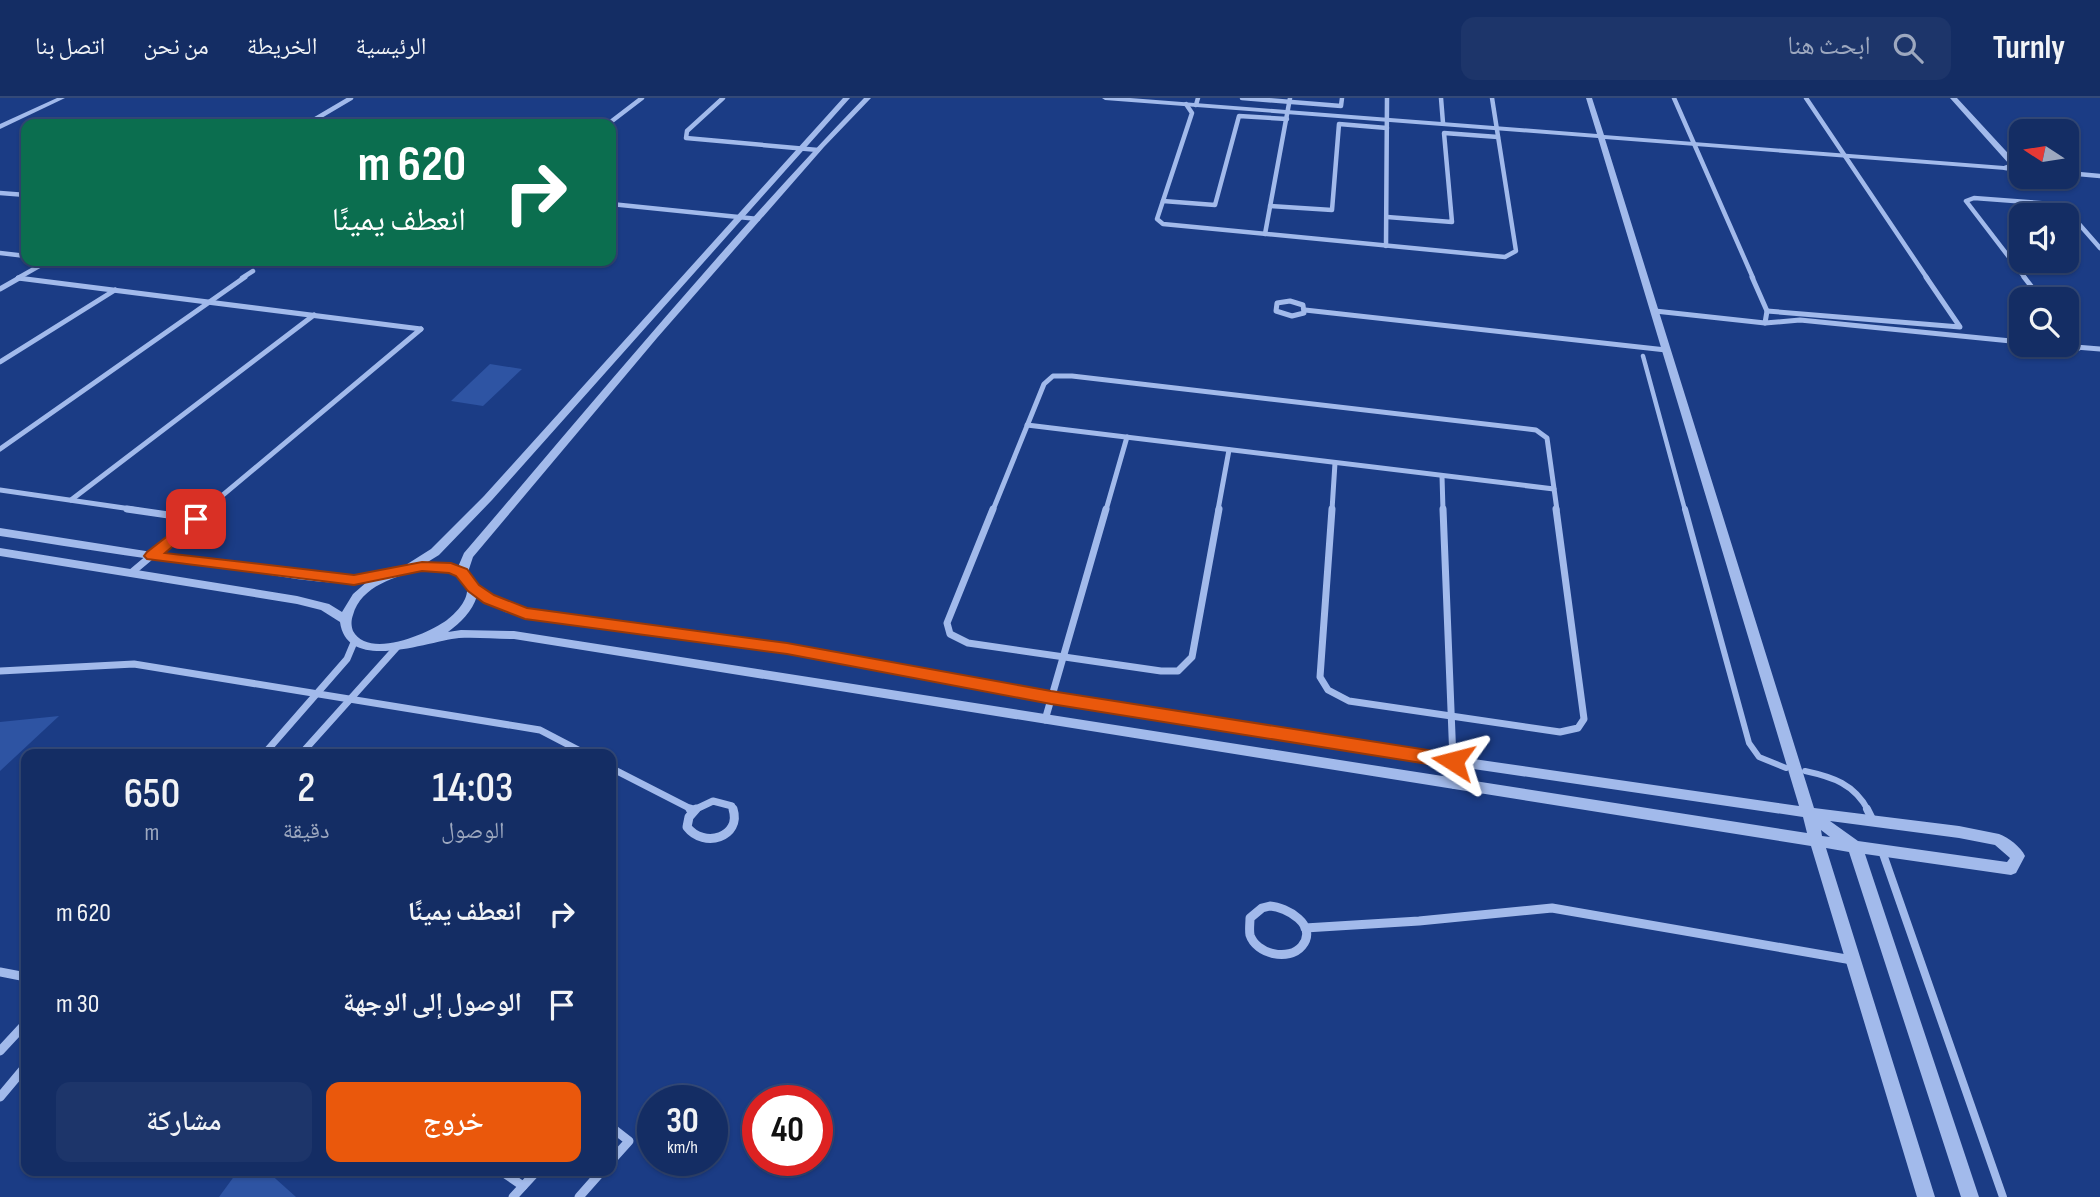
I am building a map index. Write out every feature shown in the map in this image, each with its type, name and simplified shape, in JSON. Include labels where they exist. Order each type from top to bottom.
[{"type":"street","points":[[0,124],[52,98]]},
{"type":"street","points":[[0,124],[62,98]]},
{"type":"street","points":[[315,119],[351,98]]},
{"type":"street","points":[[615,119],[642,98]]},
{"type":"street","points":[[723,98],[687,131],[686,138],[818,150]]},
{"type":"street","points":[[405,570],[435,552],[488,498],[848,98]]},
{"type":"street","points":[[462,572],[468,556],[654,336],[818,150],[868,98]]},
{"type":"street","points":[[1105,98],[1199,103],[1287,115],[1387,124]]},
{"type":"street","points":[[1242,98],[1341,106],[1342,98]]},
{"type":"street","points":[[1386,246],[1387,98]]},
{"type":"street","points":[[1441,98],[1443,123]]},
{"type":"street","points":[[1199,103],[1192,113],[1157,219],[1163,224],[1505,257],[1516,251],[1492,98]]},
{"type":"street","points":[[1589,98],[1926,1197]]},
{"type":"street","points":[[1674,98],[1767,311],[1765,323]]},
{"type":"street","points":[[1806,98],[1959,327]]},
{"type":"street","points":[[1953,98],[2014,165],[2005,168]]},
{"type":"street","points":[[1265,234],[1290,100]]},
{"type":"street","points":[[1186,104],[1192,113]]},
{"type":"street","points":[[1163,201],[1214,205],[1239,116],[1287,115]]},
{"type":"street","points":[[1270,205],[1332,210],[1339,124],[1443,123],[2009,168]]},
{"type":"street","points":[[1387,217],[1452,222],[1444,133],[1498,137]]},
{"type":"street","points":[[2079,174],[2100,176]]},
{"type":"street","points":[[0,193],[21,195]]},
{"type":"street","points":[[2032,287],[1966,201],[1974,198],[2052,204],[2065,208],[2100,248]]},
{"type":"street","points":[[616,205],[758,219]]},
{"type":"street","points":[[0,253],[21,255]]},
{"type":"street","points":[[0,289],[39,266]]},
{"type":"street","points":[[0,449],[253,271]]},
{"type":"street","points":[[18,278],[421,329],[131,573]]},
{"type":"street","points":[[0,362],[115,290]]},
{"type":"street","points":[[1305,310],[1301,314],[1287,316],[1278,313],[1275,308],[1277,303],[1290,301],[1299,303],[1305,310],[1666,350]]},
{"type":"street","points":[[1655,311],[1765,323],[1800,320],[2009,341]]},
{"type":"street","points":[[1767,311],[1959,327],[1981,338]]},
{"type":"street","points":[[71,500],[314,316]]},
{"type":"street","points":[[2079,348],[2100,349]]},
{"type":"street","points":[[1643,356],[1749,743],[1759,757],[1786,768]]},
{"type":"street","points":[[1229,450],[1192,657],[1178,671],[1161,671],[968,643],[950,634],[947,623],[1044,384],[1053,376],[1519,426],[1536,430],[1547,438],[1584,719],[1578,728],[1560,732],[1349,701],[1328,690],[1320,677],[1335,463]]},
{"type":"street","points":[[1027,425],[1554,489]]},
{"type":"street","points":[[1045,720],[1127,437]]},
{"type":"street","points":[[1441,476],[1454,785]]},
{"type":"street","points":[[0,490],[196,519]]},
{"type":"street","points":[[0,532],[152,556],[324,578],[354,580],[437,566],[462,572],[473,588],[472,601],[463,615],[448,628],[428,639]]},
{"type":"street","points":[[0,552],[298,600],[325,607],[345,620]]},
{"type":"street","points":[[392,574],[359,595],[349,607],[345,620],[347,631],[355,640],[381,648],[461,634],[514,635],[1882,851],[2011,869],[2018,856],[1999,840],[1959,832],[1453,761],[1051,698],[787,649],[525,613],[509,609],[473,588]]},
{"type":"street","points":[[268,749],[347,659],[355,640]]},
{"type":"street","points":[[305,749],[397,647]]},
{"type":"street","points":[[0,671],[134,664],[540,730],[576,749]]},
{"type":"street","points":[[616,771],[693,810]]},
{"type":"street","points":[[1805,771],[1851,785],[1864,800],[1873,822]]},
{"type":"street","points":[[720,801],[732,806],[736,817],[730,830],[724,835],[700,839],[687,827],[693,810],[706,802],[720,801]]},
{"type":"street","points":[[1806,811],[1855,847],[1970,1197]]},
{"type":"street","points":[[1882,851],[2003,1197]]},
{"type":"street","points":[[1279,906],[1295,914],[1305,928],[1306,935],[1300,948],[1278,955],[1260,948],[1254,942],[1249,926],[1255,912],[1262,908],[1279,906]]},
{"type":"street","points":[[1305,928],[1419,921],[1552,908],[1853,960]]},
{"type":"street","points":[[0,972],[21,976]]},
{"type":"street","points":[[0,1051],[21,1028]]},
{"type":"street","points":[[0,1097],[21,1072]]},
{"type":"street","points":[[616,1131],[629,1141],[616,1155]]},
{"type":"street","points":[[508,1176],[523,1186]]},
{"type":"street","points":[[513,1197],[532,1176]]},
{"type":"street","points":[[579,1197],[598,1176]]},
{"type":"shaded area","points":[[490,364],[522,369],[483,406],[451,401]]},
{"type":"shaded area","points":[[59,716],[0,771],[0,722]]},
{"type":"shaded area","points":[[234,1176],[273,1176],[296,1197],[219,1197]]},
{"type":"route","points":[[196,519],[152,556],[354,580],[422,566],[451,568],[462,572],[473,588],[489,599],[525,613],[787,649],[1051,698],[1453,761]]}]
